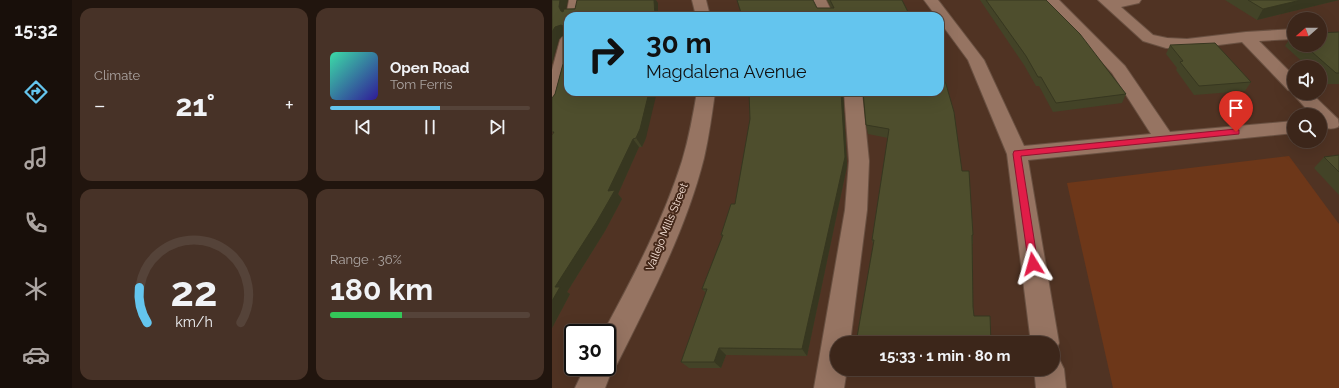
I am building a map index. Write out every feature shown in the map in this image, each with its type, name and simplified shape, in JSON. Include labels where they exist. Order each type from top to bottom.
[{"type":"street","points":[[574,12],[576,0]]},
{"type":"street","points":[[699,0],[702,12]]},
{"type":"street","points":[[819,0],[825,12]]},
{"type":"street","points":[[932,0],[941,12]]},
{"type":"street","points":[[1051,0],[1119,70],[1164,138]]},
{"type":"street","points":[[1108,2],[1134,0]]},
{"type":"street","points":[[1108,2],[1148,38],[1166,43],[1187,44],[1246,37],[1287,34]]},
{"type":"street","points":[[944,16],[976,60],[1017,154],[1044,336]]},
{"type":"street","points":[[1246,37],[1287,79]]},
{"type":"street","points":[[552,103],[564,56]]},
{"type":"street","name":"Vallejo Mills Street","points":[[616,337],[649,273],[672,218],[688,173],[699,135],[705,96]]},
{"type":"street","points":[[829,388],[856,210],[859,161],[853,96]]},
{"type":"street","points":[[1308,100],[1330,123]]},
{"type":"street","points":[[1017,154],[1164,138],[1287,128]]},
{"type":"street","points":[[590,388],[596,376]]},
{"type":"street","points":[[1050,376],[1051,388]]},
{"type":"shaded area","points":[[1289,156],[1339,224],[1339,388],[1113,388],[1067,183]]},
{"type":"building","points":[[552,0],[560,0],[559,7],[563,12],[564,9],[575,9],[577,0],[654,0],[655,12],[564,12],[564,96],[648,96],[640,129],[636,138],[633,139],[608,191],[615,190],[596,223],[555,287],[560,287],[552,301],[552,135],[554,132],[552,132],[552,98],[555,94],[563,64],[563,26],[561,25],[555,27],[552,32]]},
{"type":"building","points":[[737,0],[813,0],[817,8],[834,8],[830,0],[902,0],[908,12],[741,12]]},
{"type":"building","points":[[986,0],[1046,0],[1080,34],[1126,94],[1056,103],[1041,77],[1038,77],[1026,56]]},
{"type":"building","points":[[1248,0],[1301,0],[1263,9]]},
{"type":"building","points":[[1339,32],[1339,73],[1336,73],[1327,65],[1327,60],[1321,60],[1312,52],[1327,52],[1327,33]]},
{"type":"building","points":[[1215,43],[1251,82],[1199,86],[1180,62],[1183,61],[1170,45]]},
{"type":"building","points":[[944,80],[954,112],[962,171],[969,171],[973,235],[974,316],[990,316],[991,336],[857,336],[874,240],[872,240],[889,129],[866,125],[863,96],[944,96]]},
{"type":"building","points":[[749,96],[841,96],[845,157],[802,349],[719,348],[714,362],[681,362],[707,289],[702,289],[723,235],[721,235],[731,204],[735,204],[750,119]]},
{"type":"building","points":[[1339,155],[1339,172],[1324,157]]},
{"type":"route","points":[[1033,264],[1017,154],[1164,138],[1236,132]]}]
